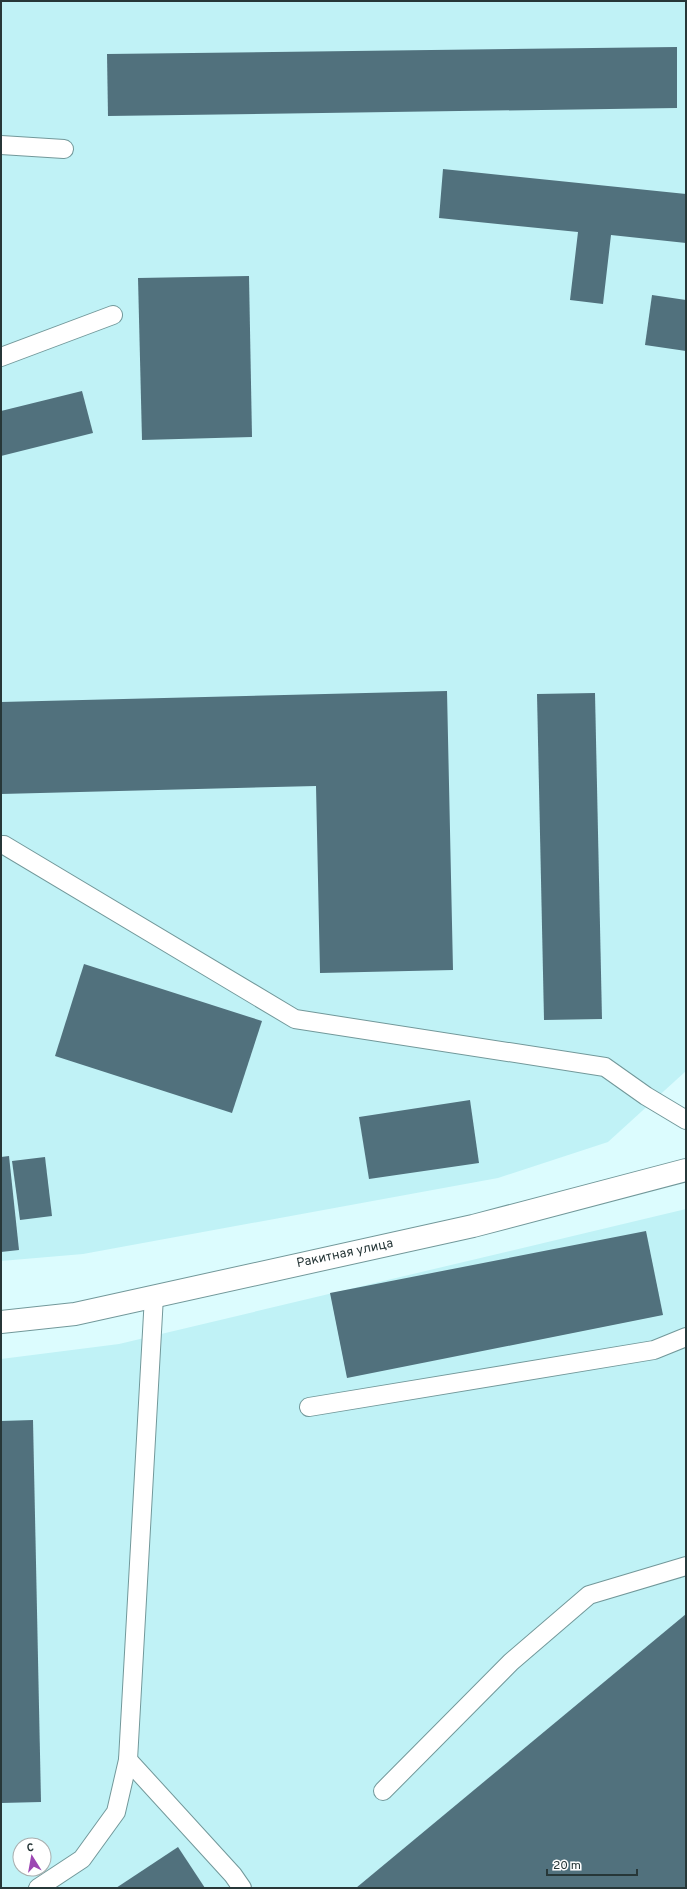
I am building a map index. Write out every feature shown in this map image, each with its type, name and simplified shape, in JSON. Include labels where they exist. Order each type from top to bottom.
[{"type":"street","name":"Ракитная улица","points":[[1,1322],[75,1314],[473,1226],[686,1170]]},
{"type":"lane","points":[[1,145],[64,149]]},
{"type":"lane","points":[[1,357],[113,315]]},
{"type":"lane","points":[[1,845],[4,845],[295,1019],[605,1067],[646,1096],[686,1120]]},
{"type":"lane","points":[[38,1888],[82,1859],[116,1812],[128,1760],[154,1296]]},
{"type":"lane","points":[[309,1407],[654,1350],[686,1337]]},
{"type":"lane","points":[[383,1791],[511,1662],[589,1595],[686,1566]]},
{"type":"lane","points":[[128,1760],[233,1875],[242,1888]]},
{"type":"shaded area","points":[[1,1],[686,1],[686,1071],[608,1142],[498,1178],[83,1254],[1,1261]]},
{"type":"shaded area","points":[[686,1209],[686,1888],[1,1888],[1,1359],[119,1344]]},
{"type":"building","points":[[677,47],[677,108],[108,116],[107,54]]},
{"type":"building","points":[[443,169],[686,194],[686,243],[611,235],[603,304],[570,300],[578,232],[439,218]]},
{"type":"building","points":[[249,276],[252,437],[142,440],[138,278]]},
{"type":"building","points":[[652,295],[686,300],[686,351],[645,345]]},
{"type":"building","points":[[82,391],[93,433],[1,456],[1,411]]},
{"type":"building","points":[[447,691],[453,970],[320,973],[316,786],[1,794],[1,702]]},
{"type":"building","points":[[595,693],[602,1019],[544,1020],[537,694]]},
{"type":"building","points":[[84,964],[262,1021],[232,1113],[55,1056]]},
{"type":"building","points":[[470,1100],[479,1163],[369,1179],[359,1117]]},
{"type":"building","points":[[9,1156],[19,1250],[1,1252],[1,1157]]},
{"type":"building","points":[[45,1157],[52,1216],[20,1220],[12,1161]]},
{"type":"building","points":[[646,1231],[663,1315],[347,1378],[330,1293]]},
{"type":"building","points":[[33,1420],[41,1802],[1,1803],[1,1421]]},
{"type":"building","points":[[686,1614],[686,1888],[356,1888]]},
{"type":"building","points":[[178,1847],[205,1888],[116,1888]]}]
